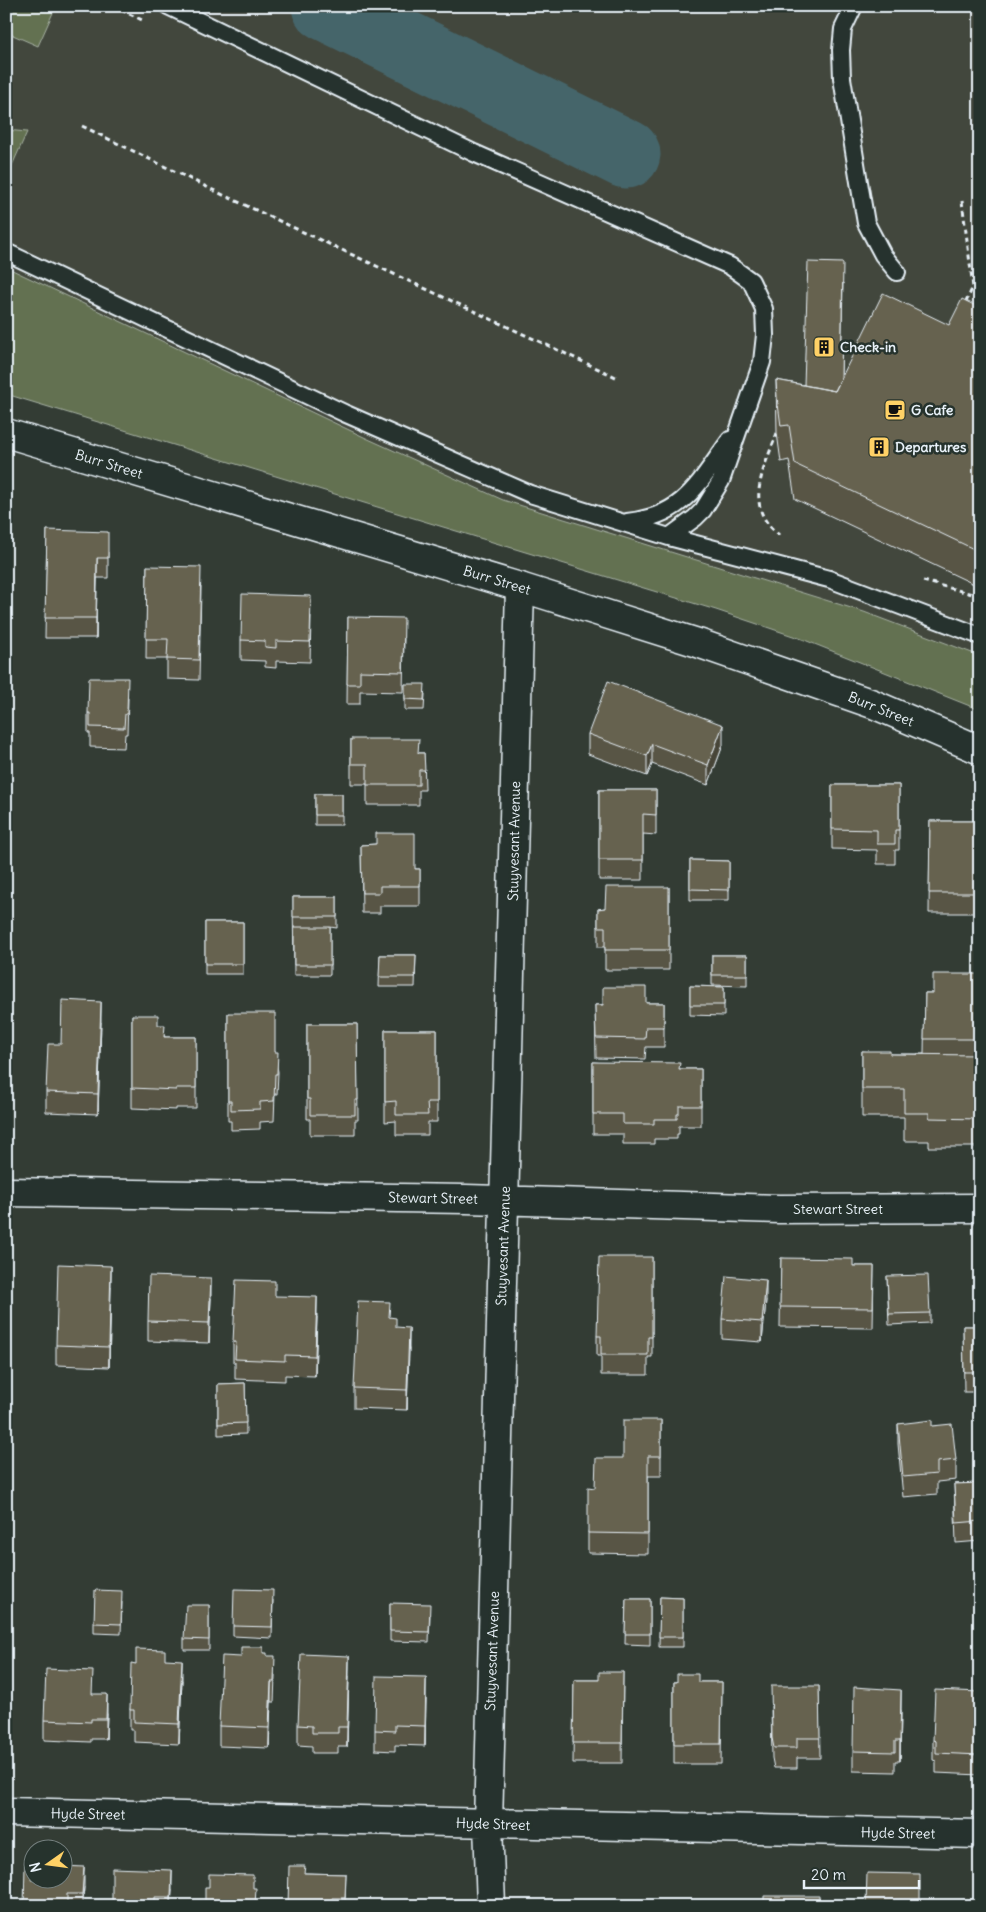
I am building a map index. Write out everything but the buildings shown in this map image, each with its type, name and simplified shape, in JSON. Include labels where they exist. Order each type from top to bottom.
[{"type":"street","name":"Burr Street","points":[[6,433],[520,586],[698,643],[873,704],[980,750]]},
{"type":"street","name":"Stuyvesant Avenue","points":[[491,1906],[488,1824],[520,586]]},
{"type":"street","name":"Stewart Street","points":[[6,1192],[504,1200],[779,1209],[980,1208]]},
{"type":"street","name":"Hyde Street","points":[[6,1812],[980,1834]]},
{"type":"lane","points":[[168,6],[474,153],[730,266],[751,281],[764,309],[765,335],[762,362],[721,481],[709,502],[695,518],[669,537]]},
{"type":"lane","points":[[854,6],[843,29],[841,50],[842,78],[860,188],[866,223],[883,255],[898,272]]},
{"type":"lane","points":[[6,252],[335,409],[530,494],[669,537],[829,579],[980,636]]},
{"type":"lane","points":[[624,522],[643,520],[664,512],[692,493],[740,426]]},
{"type":"lane","points":[[963,628],[980,630]]},
{"type":"path","points":[[113,6],[149,23]]},
{"type":"path","points":[[82,126],[219,193],[618,378]]},
{"type":"path","points":[[962,202],[972,287],[965,304]]},
{"type":"path","points":[[777,433],[759,486],[760,508],[768,524],[780,536]]},
{"type":"path","points":[[916,580],[980,596]]},
{"type":"shaded area","points":[[6,6],[980,6],[980,710],[802,639],[716,610],[6,394]]},
{"type":"green space","points":[[6,6],[56,6],[38,46],[6,32]]},
{"type":"green space","points":[[6,130],[27,132],[6,179]]},
{"type":"green space","points":[[6,267],[366,438],[503,500],[864,612],[980,656],[980,710],[802,639],[716,610],[6,394]]},
{"type":"waterway","points":[[326,6],[626,154]]},
{"type":"place","name":"Check-in","points":[[824,347]]},
{"type":"place","name":"G Cafe","points":[[895,410]]},
{"type":"place","name":"Departures","points":[[879,447]]}]
